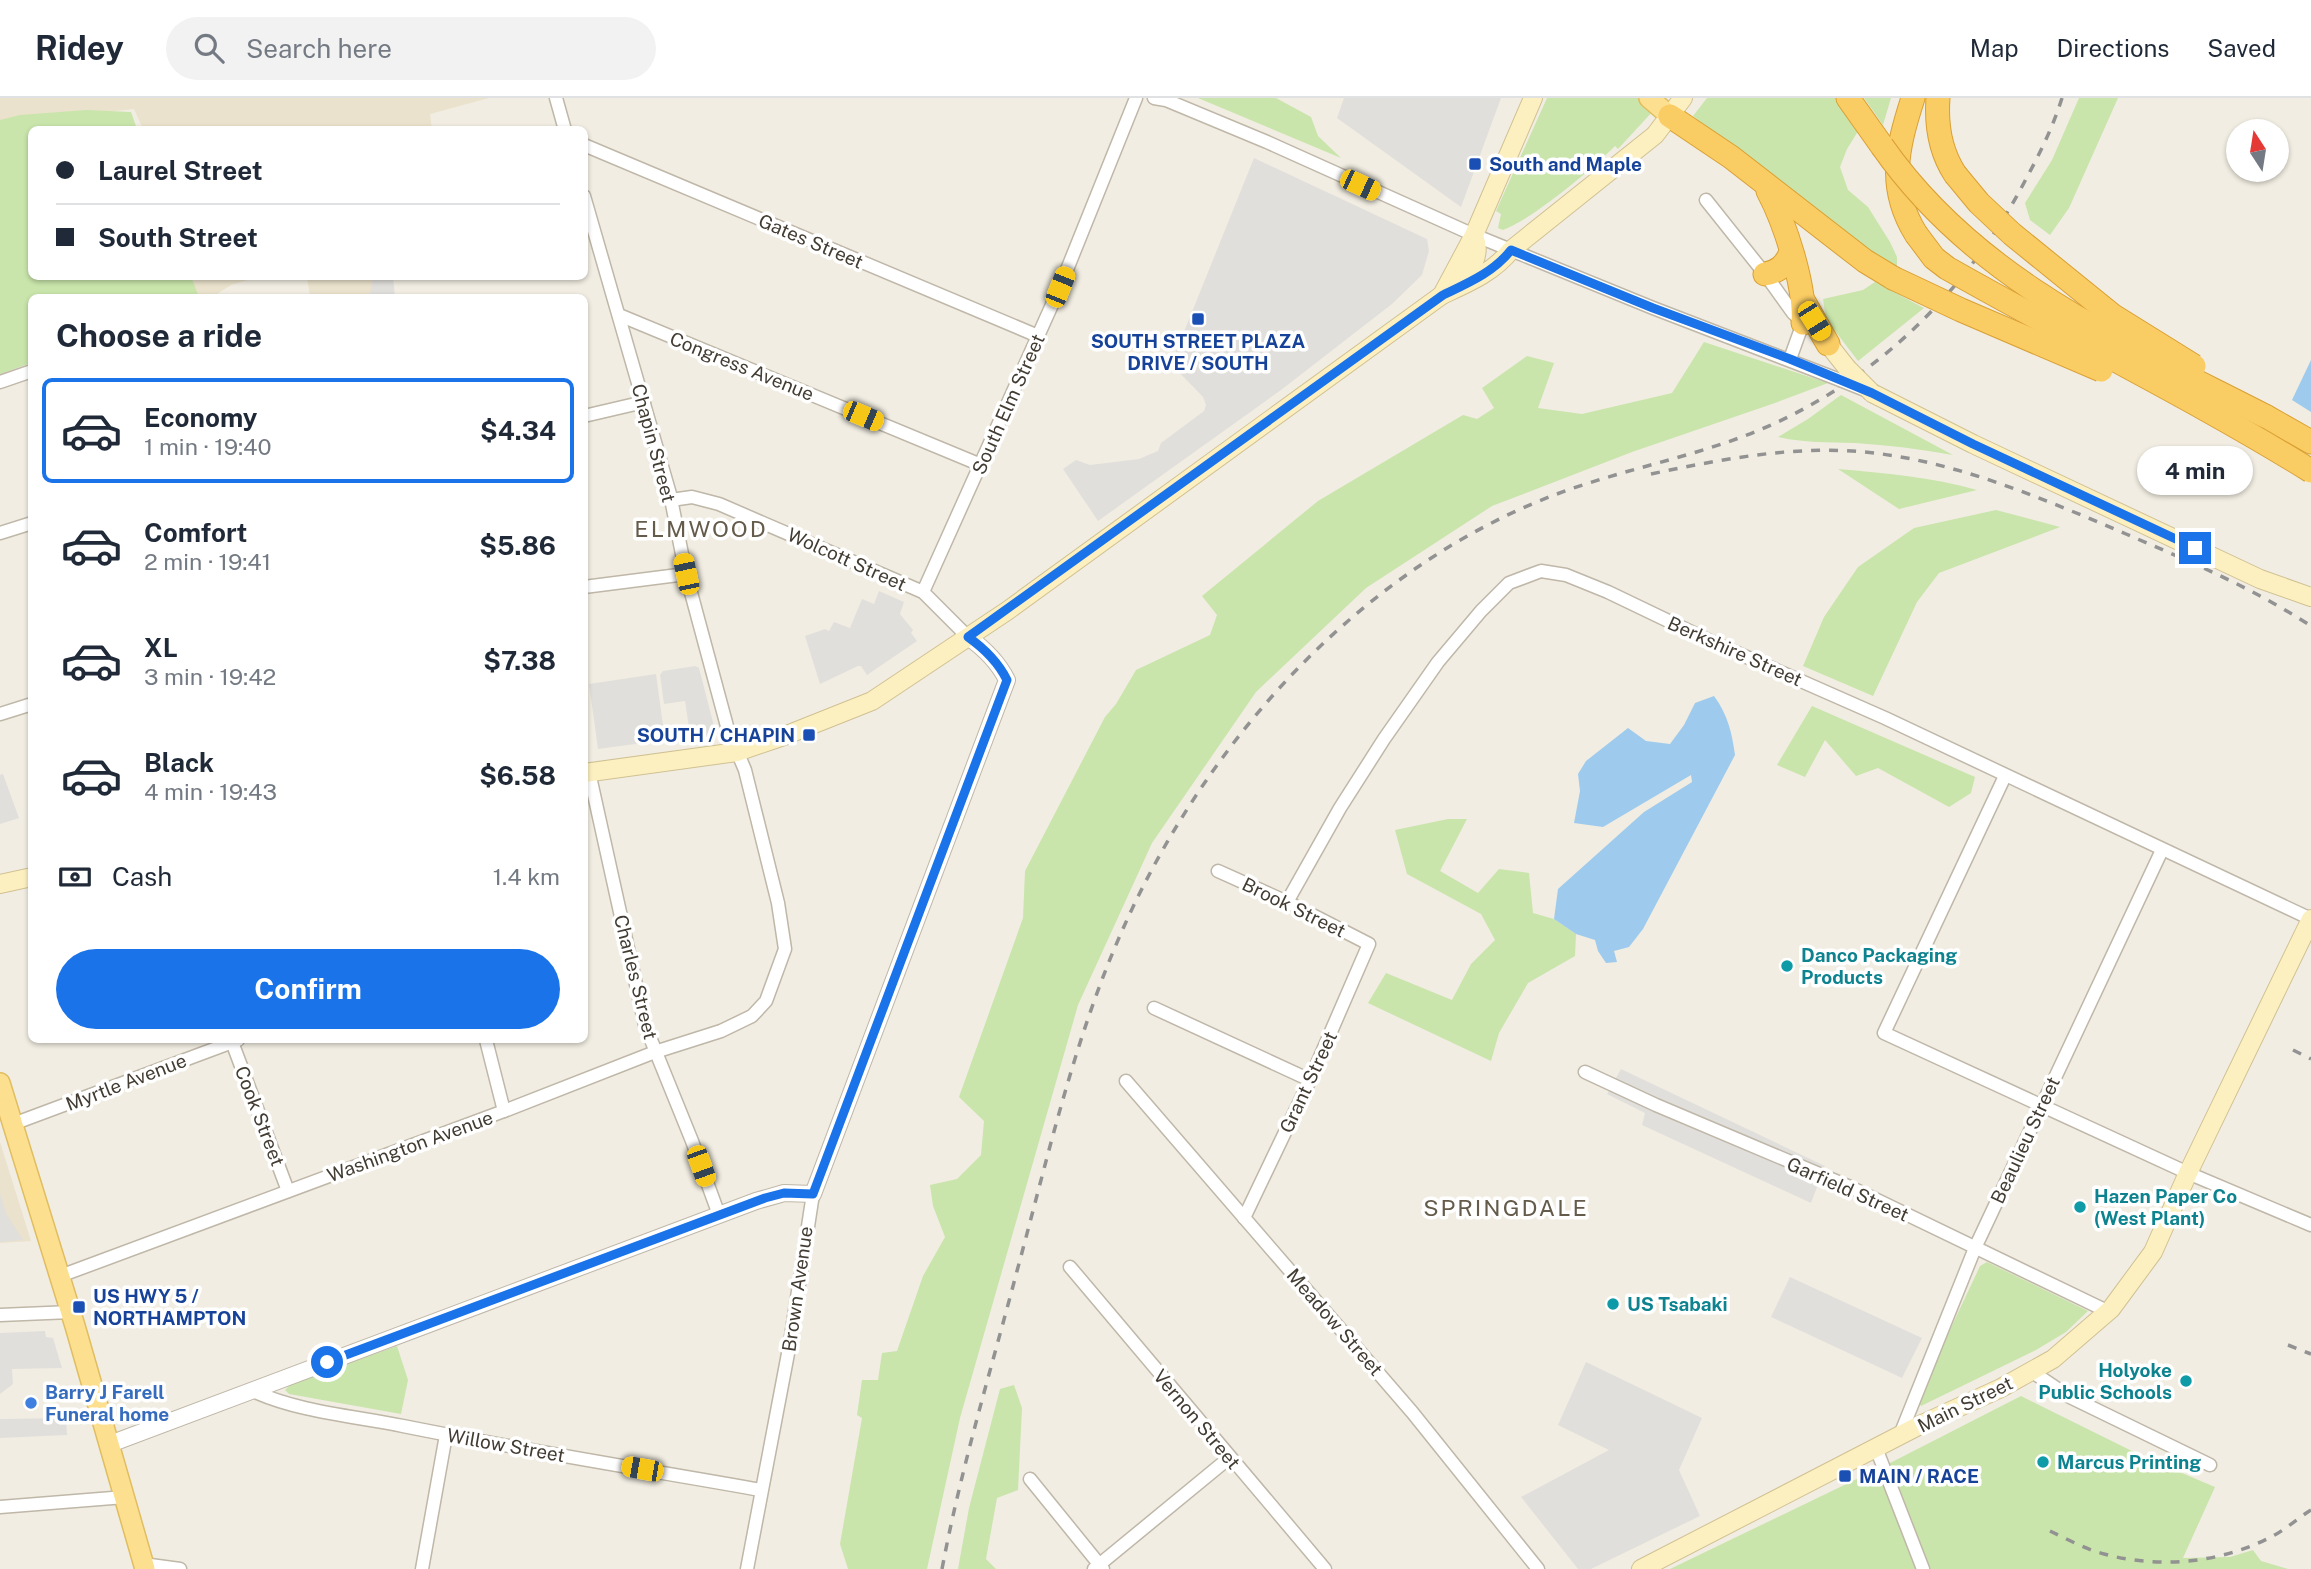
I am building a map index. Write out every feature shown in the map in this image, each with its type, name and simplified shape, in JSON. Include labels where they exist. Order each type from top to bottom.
[{"type":"highway","points":[[1847,98],[1903,176],[1933,210],[1984,256],[2101,332],[2311,442]]},
{"type":"highway","points":[[1913,98],[1901,137],[1896,167],[1902,205],[1927,250],[1947,268],[2048,326],[2205,409],[2311,472]]},
{"type":"highway","points":[[1938,98],[1939,133],[1948,164],[1979,203],[2012,234],[2112,315],[2232,389],[2265,416]]},
{"type":"highway","points":[[1677,107],[1731,158],[1765,185],[1865,261],[1893,278],[2129,383],[2311,472]]},
{"type":"highway","points":[[1765,185],[1780,215],[1791,252],[1803,299],[1804,323]]},
{"type":"highway","points":[[1765,274],[1774,272],[1783,265],[1791,252]]},
{"type":"highway","points":[[1803,299],[1828,344]]},
{"type":"main road","points":[[588,772],[737,752],[784,736],[872,701],[968,637],[1463,278],[1476,260],[1479,247],[1474,235],[1533,98]]},
{"type":"main road","points":[[1443,295],[1472,281],[1502,261],[1511,250],[1644,144],[1677,107],[1649,98]]},
{"type":"main road","points":[[1828,344],[1843,374],[1872,393],[1973,444],[2260,579],[2311,597]]},
{"type":"main road","points":[[0,884],[28,878]]},
{"type":"main road","name":"Main Street","points":[[1641,1569],[2053,1359],[2109,1312],[2153,1252],[2188,1173],[2311,919]]},
{"type":"main road","points":[[0,1083],[71,1312],[144,1567]]},
{"type":"street","points":[[556,98],[564,126]]},
{"type":"street","name":"South Elm Street","points":[[923,592],[1038,336],[1136,98]]},
{"type":"street","points":[[1154,98],[1166,100],[1267,142],[1474,235],[1664,312],[1790,359],[1843,374]]},
{"type":"street","name":"Gates Street","points":[[588,147],[1038,336]]},
{"type":"street","points":[[1706,201],[1793,313],[1828,344]]},
{"type":"street","name":"Chapin Street","points":[[588,210],[671,500],[686,574],[727,730],[745,770],[784,938],[785,949],[779,968],[766,1001],[758,1011]]},
{"type":"street","name":"Congress Avenue","points":[[619,315],[981,465]]},
{"type":"street","points":[[1790,359],[1804,323]]},
{"type":"street","points":[[0,382],[28,372]]},
{"type":"street","points":[[588,415],[643,402]]},
{"type":"street","name":"Wolcott Street","points":[[671,500],[692,497],[719,503],[923,592],[968,637]]},
{"type":"street","points":[[0,533],[28,524]]},
{"type":"street","name":"Berkshire Street","points":[[1287,902],[1340,808],[1384,738],[1438,662],[1481,611],[1509,583],[1541,571],[1566,575],[1608,592],[1708,640],[1885,718],[2311,919]]},
{"type":"street","points":[[588,586],[686,574]]},
{"type":"street","name":"Brown Avenue","points":[[747,1569],[790,1343],[813,1194],[1007,680],[1001,667],[968,637]]},
{"type":"street","points":[[0,714],[28,705]]},
{"type":"street","name":"Charles Street","points":[[588,776],[645,1025],[719,1215]]},
{"type":"street","points":[[2005,776],[1884,1033],[2188,1173],[2311,1225]]},
{"type":"street","name":"Beaulieu Street","points":[[1900,1435],[1975,1248],[2162,850]]},
{"type":"street","name":"Brook Street","points":[[1218,870],[1369,944]]},
{"type":"street","name":"Grant Street","points":[[1244,1218],[1310,1080],[1369,944]]},
{"type":"street","points":[[1154,1008],[1310,1080]]},
{"type":"street","name":"Washington Avenue","points":[[60,1276],[655,1052],[721,1031],[758,1011]]},
{"type":"street","name":"Myrtle Avenue","points":[[13,1124],[230,1043]]},
{"type":"street","name":"Cook Street","points":[[236,1043],[288,1191]]},
{"type":"street","points":[[487,1043],[504,1111]]},
{"type":"street","name":"Garfield Street","points":[[1586,1072],[1850,1187],[2109,1312]]},
{"type":"street","name":"Meadow Street","points":[[1126,1081],[1412,1412],[1538,1569]]},
{"type":"street","points":[[110,1444],[774,1195],[813,1194]]},
{"type":"street","name":"Vernon Street","points":[[1070,1267],[1325,1569]]},
{"type":"street","points":[[0,1315],[71,1312]]},
{"type":"street","points":[[2031,1371],[2068,1396],[2210,1465]]},
{"type":"street","name":"Willow Street","points":[[253,1391],[296,1405],[446,1435],[761,1490]]},
{"type":"street","points":[[422,1569],[446,1435]]},
{"type":"street","points":[[1876,1448],[1923,1569]]},
{"type":"street","points":[[1030,1479],[1099,1568],[1229,1458]]},
{"type":"street","points":[[0,1507],[125,1497]]},
{"type":"street","points":[[144,1567],[180,1569]]},
{"type":"shaded area","points":[[0,98],[489,98],[430,114],[432,126],[142,126],[134,109],[0,123]]},
{"type":"shaded area","points":[[1344,98],[1501,98],[1461,207],[1337,118]]},
{"type":"shaded area","points":[[1254,158],[1427,239],[1429,251],[1422,275],[1392,304],[1281,390],[1098,521],[1063,469],[1076,460],[1090,465],[1139,459],[1158,451],[1161,443],[1204,411],[1206,405],[1203,397],[1171,364]]},
{"type":"shaded area","points":[[190,280],[248,280],[231,285],[217,294],[193,294]]},
{"type":"shaded area","points":[[307,280],[393,280],[393,294],[310,294]]},
{"type":"shaded area","points":[[372,280],[393,280],[395,294],[370,294]]},
{"type":"shaded area","points":[[879,591],[904,602],[900,614],[913,630],[911,633],[917,641],[867,675],[861,666],[858,666],[820,684],[805,636],[825,629],[829,631],[834,622],[850,628],[862,599],[874,604]]},
{"type":"shaded area","points":[[695,666],[699,668],[716,734],[691,741],[685,701],[664,704],[660,675],[663,671]]},
{"type":"shaded area","points":[[656,674],[665,740],[598,749],[589,684]]},
{"type":"shaded area","points":[[3,774],[19,818],[0,824],[0,775]]},
{"type":"shaded area","points":[[1621,1069],[1825,1166],[1811,1203],[1642,1125],[1645,1113],[1607,1094]]},
{"type":"shaded area","points":[[0,1142],[31,1241],[0,1243]]},
{"type":"shaded area","points":[[0,1193],[6,1213],[23,1240],[0,1242]]},
{"type":"shaded area","points":[[1790,1277],[1922,1338],[1902,1378],[1771,1317]]},
{"type":"shaded area","points":[[45,1331],[46,1337],[53,1338],[62,1368],[12,1369],[13,1384],[0,1394],[0,1333]]},
{"type":"shaded area","points":[[1586,1362],[1702,1418],[1679,1470],[1700,1516],[1591,1569],[1578,1569],[1521,1497],[1609,1450],[1558,1425]]},
{"type":"shaded area","points":[[66,1418],[67,1435],[0,1438],[0,1419]]},
{"type":"green space","points":[[1198,98],[1276,98],[1311,117],[1318,136],[1341,158]]},
{"type":"green space","points":[[1547,98],[1644,98],[1654,110],[1618,149],[1615,146],[1545,205],[1503,230],[1498,228],[1501,214],[1496,211]]},
{"type":"green space","points":[[1707,98],[1839,98],[1860,128],[1840,167],[1848,190],[1868,207],[1890,242],[1897,257],[1897,268],[1848,236],[1693,116]]},
{"type":"green space","points":[[1864,98],[1891,98],[1883,125]]},
{"type":"green space","points":[[2079,98],[2118,98],[2069,208],[2050,235],[2030,220],[2025,203],[2052,160]]},
{"type":"green space","points":[[86,110],[131,112],[136,126],[28,126],[28,280],[192,280],[198,294],[28,294],[28,364],[0,374],[0,120],[20,115]]},
{"type":"green space","points":[[1875,282],[1924,308],[1858,361],[1826,319],[1823,299],[1863,290]]},
{"type":"green space","points":[[1704,342],[1828,383],[1632,452],[1492,506],[1366,588],[1256,692],[1152,843],[1078,1005],[960,1418],[927,1569],[848,1569],[840,1544],[862,1418],[857,1415],[862,1380],[878,1380],[882,1353],[897,1351],[923,1276],[945,1237],[933,1206],[930,1185],[957,1179],[981,1155],[984,1121],[959,1097],[1023,918],[1025,871],[1105,717],[1136,670],[1210,635],[1217,615],[1202,596],[1318,501],[1463,415],[1477,419],[1494,408],[1482,388],[1527,356],[1554,363],[1538,408],[1582,414],[1672,393]]},
{"type":"green space","points":[[1841,395],[1953,455],[1892,446],[1778,437]]},
{"type":"green space","points":[[1838,469],[1925,479],[1977,490],[1899,509]]},
{"type":"green space","points":[[1996,510],[2060,527],[1939,573],[1917,602],[1873,696],[1803,666],[1824,617],[1858,567],[1914,528]]},
{"type":"green space","points":[[1812,706],[1975,777],[1971,793],[1949,807],[1878,768],[1856,776],[1825,740],[1805,777],[1777,765]]},
{"type":"green space","points":[[1448,819],[1467,819],[1440,871],[1478,893],[1499,869],[1529,873],[1533,913],[1554,919],[1576,934],[1575,956],[1528,983],[1499,1033],[1491,1061],[1368,1003],[1386,973],[1452,1000],[1471,964],[1495,940],[1481,914],[1407,874],[1395,830]]},
{"type":"green space","points":[[1987,1262],[2088,1311],[2066,1332],[2036,1350],[1921,1406],[1917,1400],[1980,1266]]},
{"type":"green space","points":[[397,1346],[408,1380],[401,1414],[289,1394],[285,1390],[291,1384]]},
{"type":"green space","points":[[1014,1385],[1022,1408],[1018,1490],[997,1498],[986,1559],[996,1569],[958,1569],[969,1508],[1000,1389]]},
{"type":"green space","points":[[2021,1396],[2144,1457],[2215,1487],[2183,1558],[2230,1557],[2253,1550],[2261,1561],[2288,1569],[1670,1569],[1894,1461]]},
{"type":"water","points":[[2311,360],[2311,412],[2292,400]]},
{"type":"water","points":[[1714,696],[1729,724],[1735,755],[1643,929],[1629,947],[1614,951],[1617,962],[1606,963],[1595,940],[1576,934],[1554,919],[1558,889],[1644,812],[1692,782],[1691,775],[1603,827],[1574,823],[1580,791],[1578,774],[1586,761],[1628,728],[1646,741],[1670,744],[1695,703]]},
{"type":"railway","points":[[942,1569],[977,1419],[1063,1099],[1090,1014],[1105,972],[1142,888],[1165,845],[1218,764],[1279,688],[1313,653],[1373,600],[1452,545],[1538,501],[1757,431],[1800,411],[1878,360],[1914,329],[1976,259],[2003,220],[2026,179],[2046,140],[2062,98]]},
{"type":"railway","points":[[1651,474],[1726,460],[1801,451],[1852,451],[1923,461],[2026,493],[2173,554],[2266,599],[2311,626]]},
{"type":"railway","points":[[2293,1050],[2311,1059]]},
{"type":"railway","points":[[2288,1345],[2311,1354]]},
{"type":"railway","points":[[2050,1531],[2090,1549],[2125,1559],[2189,1561],[2211,1558],[2252,1546],[2276,1534],[2311,1510]]},
{"type":"place","name":"South and Maple","points":[[1475,164]]},
{"type":"place","name":"SOUTH STREET PLAZA DRIVE / SOUTH","points":[[1198,319]]},
{"type":"place","name":"SOUTH / CHAPIN","points":[[809,735]]},
{"type":"place","name":"Danco Packaging Products","points":[[1787,966]]},
{"type":"place","name":"Hazen Paper Co (West Plant)","points":[[2080,1207]]},
{"type":"place","name":"US Tsabaki","points":[[1613,1304]]},
{"type":"place","name":"US HWY 5 / NORTHAMPTON","points":[[79,1307]]},
{"type":"place","name":"Holyoke Public Schools","points":[[2186,1381]]},
{"type":"place","name":"Barry J Farell Funeral home","points":[[31,1403]]},
{"type":"place","name":"Marcus Printing","points":[[2043,1462]]},
{"type":"place","name":"MAIN / RACE","points":[[1845,1476]]},
{"type":"district","name":"ELMWOOD","points":[[701,529]]},
{"type":"district","name":"SPRINGDALE","points":[[1506,1208]]},
{"type":"route","points":[[327,1362],[765,1198],[784,1193],[813,1194],[1007,680],[1001,667],[968,637],[1443,295],[1472,281],[1502,261],[1511,250],[1872,393],[1973,444],[2195,548]]}]
